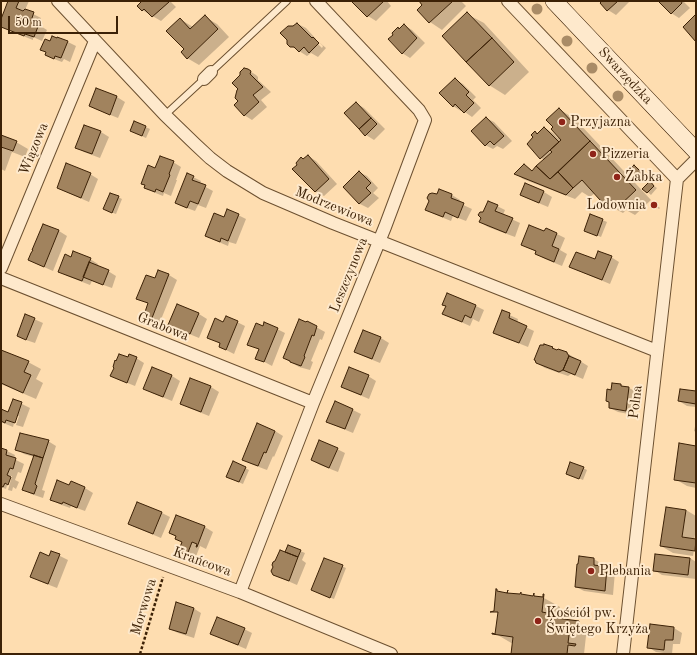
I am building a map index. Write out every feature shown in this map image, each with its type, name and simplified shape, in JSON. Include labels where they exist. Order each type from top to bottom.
[{"type":"street","name":"Modrzewiowa","points":[[58,1],[165,115],[210,158],[227,171],[263,193],[379,241],[657,351]]},
{"type":"street","name":"Leszczynowa","points":[[240,592],[313,403],[379,241],[425,120],[419,110],[316,1]]},
{"type":"street","points":[[508,1],[677,179],[696,160]]},
{"type":"street","name":"Swarzędzka","points":[[554,1],[696,151]]},
{"type":"street","name":"Wiązowa","points":[[1,268],[95,41]]},
{"type":"street","name":"Polna","points":[[623,654],[677,179]]},
{"type":"street","name":"Grabowa","points":[[1,278],[313,403]]},
{"type":"street","name":"Krańcowa","points":[[1,504],[240,592],[391,654]]},
{"type":"lane","points":[[165,115],[287,1]]},
{"type":"path","name":"Morwowa","points":[[140,654],[167,565]]},
{"type":"building","points":[[8,1],[19,1],[16,8],[23,11],[25,9],[34,12],[31,21],[39,24],[34,37],[25,34],[24,36],[1,27],[1,19]]},
{"type":"building","points":[[142,1],[169,2],[152,17],[144,9],[142,11],[137,6]]},
{"type":"building","points":[[351,1],[384,1],[367,17]]},
{"type":"building","points":[[419,1],[453,1],[429,23],[417,10],[422,5]]},
{"type":"building","points":[[602,1],[618,1],[607,11],[600,3]]},
{"type":"building","points":[[658,1],[681,1],[682,3],[671,14]]},
{"type":"building","points":[[467,12],[492,38],[466,62],[442,36]]},
{"type":"building","points":[[696,14],[696,42],[683,27]]},
{"type":"building","points":[[205,15],[218,29],[187,59],[181,52],[184,49],[166,31],[180,18],[190,29]]},
{"type":"building","points":[[297,23],[319,43],[309,53],[304,47],[299,52],[294,47],[290,47],[287,44],[287,40],[280,33],[288,26],[293,26]]},
{"type":"building","points":[[404,24],[417,38],[402,54],[388,39],[393,35],[392,33],[398,27],[399,29]]},
{"type":"building","points":[[52,36],[68,41],[61,58],[55,56],[54,59],[45,55],[46,52],[40,50],[45,39],[50,41]]},
{"type":"building","points":[[492,38],[514,62],[489,86],[466,62]]},
{"type":"building","points":[[244,68],[251,71],[250,74],[263,87],[253,95],[259,102],[244,116],[234,105],[238,101],[235,98],[238,89],[232,83],[240,75],[240,72]]},
{"type":"building","points":[[455,78],[469,92],[466,95],[474,103],[464,113],[455,104],[453,107],[439,93]]},
{"type":"building","points":[[96,88],[117,96],[110,115],[89,106]]},
{"type":"building","points":[[356,102],[371,118],[359,129],[344,113]]},
{"type":"building","points":[[559,108],[590,141],[550,179],[536,166],[552,152],[550,150],[561,140],[551,129],[553,127],[546,120]]},
{"type":"building","points":[[486,117],[504,136],[494,145],[490,141],[485,146],[471,131]]},
{"type":"building","points":[[371,118],[377,124],[365,136],[359,129]]},
{"type":"building","points":[[134,121],[146,126],[142,136],[130,131]]},
{"type":"building","points":[[84,125],[101,131],[92,154],[75,148]]},
{"type":"building","points":[[544,127],[559,142],[540,159],[527,144],[533,137],[531,135],[535,131],[537,134]]},
{"type":"building","points":[[1,135],[17,141],[13,151],[1,147]]},
{"type":"building","points":[[590,141],[636,190],[618,207],[611,200],[606,204],[600,200],[582,180],[573,188],[558,172]]},
{"type":"building","points":[[308,155],[329,179],[315,192],[292,169],[297,165],[296,163],[301,157],[303,159]]},
{"type":"building","points":[[160,156],[174,161],[163,192],[156,189],[155,192],[144,188],[145,185],[141,184],[148,165],[155,168]]},
{"type":"building","points":[[66,163],[91,173],[81,198],[57,188]]},
{"type":"building","points":[[524,164],[532,171],[536,166],[550,179],[558,172],[573,188],[566,195],[514,174]]},
{"type":"building","points":[[634,165],[642,173],[638,177],[630,169]]},
{"type":"building","points":[[359,171],[371,183],[366,188],[371,193],[359,204],[343,187]]},
{"type":"building","points":[[187,173],[194,176],[192,180],[206,185],[198,204],[190,201],[187,208],[175,203]]},
{"type":"building","points":[[650,181],[654,186],[647,193],[642,189]]},
{"type":"building","points":[[525,183],[544,191],[539,203],[520,195]]},
{"type":"building","points":[[439,189],[452,194],[451,198],[464,203],[458,218],[445,212],[443,217],[425,210],[429,201],[427,198],[429,194],[437,194]]},
{"type":"building","points":[[110,193],[119,196],[112,213],[103,209]]},
{"type":"building","points":[[488,201],[498,205],[495,211],[513,218],[506,233],[479,222],[481,218],[478,215],[480,212],[483,212]]},
{"type":"building","points":[[227,209],[239,214],[228,241],[221,238],[220,242],[205,236],[214,213],[224,217]]},
{"type":"building","points":[[590,214],[603,219],[597,236],[584,231]]},
{"type":"building","points":[[43,224],[59,230],[44,267],[28,260]]},
{"type":"building","points":[[529,225],[544,231],[546,228],[557,233],[552,246],[559,249],[554,262],[535,254],[536,251],[521,245]]},
{"type":"building","points":[[73,251],[91,258],[82,281],[58,272],[65,254],[71,257]]},
{"type":"building","points":[[598,251],[612,256],[602,280],[569,267],[576,252],[595,259]]},
{"type":"building","points":[[89,262],[109,270],[103,285],[83,277]]},
{"type":"building","points":[[158,270],[169,274],[152,318],[144,315],[148,303],[136,299],[146,275],[155,278]]},
{"type":"building","points":[[447,293],[476,305],[471,318],[465,315],[462,322],[442,314],[446,306],[442,305]]},
{"type":"building","points":[[177,304],[199,313],[190,334],[168,325]]},
{"type":"building","points":[[502,310],[510,313],[509,318],[527,326],[519,343],[493,333]]},
{"type":"building","points":[[25,314],[35,318],[26,340],[17,336]]},
{"type":"building","points":[[226,316],[238,321],[226,350],[219,347],[220,343],[207,338],[215,318],[223,322]]},
{"type":"building","points":[[299,319],[317,326],[314,336],[312,335],[301,366],[283,358]]},
{"type":"building","points":[[264,322],[278,328],[264,362],[255,359],[259,349],[247,345],[256,323],[263,326]]},
{"type":"building","points":[[363,330],[381,337],[372,359],[354,352]]},
{"type":"building","points":[[544,344],[557,350],[567,352],[569,356],[563,370],[559,372],[536,363],[534,360],[540,345]]},
{"type":"building","points":[[1,350],[29,361],[24,372],[31,375],[23,393],[1,383]]},
{"type":"building","points":[[119,354],[128,357],[129,354],[137,357],[127,383],[110,376],[114,368],[115,360],[116,361]]},
{"type":"building","points":[[569,356],[581,361],[575,375],[563,370]]},
{"type":"building","points":[[152,367],[172,375],[163,397],[143,389]]},
{"type":"building","points":[[349,367],[369,375],[361,395],[341,387]]},
{"type":"building","points":[[190,378],[211,386],[201,412],[180,404]]},
{"type":"building","points":[[612,383],[629,387],[626,411],[609,408],[609,402],[606,401],[607,389],[611,390]]},
{"type":"building","points":[[680,389],[696,391],[696,404],[678,401]]},
{"type":"building","points":[[13,399],[22,402],[15,423],[6,420],[5,423],[1,421],[1,409],[8,412]]},
{"type":"building","points":[[335,401],[353,409],[345,429],[326,422]]},
{"type":"building","points":[[257,423],[275,431],[266,453],[264,452],[258,466],[242,460]]},
{"type":"building","points":[[20,433],[49,440],[43,458],[15,450]]},
{"type":"building","points":[[319,440],[338,448],[329,468],[311,460]]},
{"type":"building","points":[[679,443],[696,446],[696,483],[674,480]]},
{"type":"building","points":[[1,448],[7,450],[6,455],[16,458],[13,469],[10,468],[7,475],[11,477],[8,485],[5,483],[3,487],[1,486]]},
{"type":"building","points":[[34,455],[43,458],[35,484],[37,486],[34,494],[22,490]]},
{"type":"building","points":[[233,461],[246,467],[239,482],[226,477]]},
{"type":"building","points":[[570,462],[584,467],[579,479],[566,474]]},
{"type":"building","points":[[57,480],[69,485],[71,481],[85,487],[77,508],[63,502],[62,504],[50,500]]},
{"type":"building","points":[[137,502],[162,512],[153,534],[128,524]]},
{"type":"building","points":[[666,507],[686,510],[682,537],[696,539],[695,551],[660,546]]},
{"type":"building","points":[[176,515],[205,526],[197,547],[197,544],[192,542],[187,555],[178,552],[182,542],[175,539],[176,536],[169,533]]},
{"type":"building","points":[[288,545],[301,550],[298,557],[285,552]]},
{"type":"building","points":[[280,550],[298,557],[289,581],[273,575],[271,571],[273,562],[275,561]]},
{"type":"building","points":[[51,551],[60,554],[48,584],[30,577],[40,552],[49,556]]},
{"type":"building","points":[[655,554],[690,558],[688,575],[653,571]]},
{"type":"building","name":"Plebania","points":[[579,556],[594,558],[594,565],[607,567],[605,591],[575,587]]},
{"type":"building","points":[[324,558],[343,565],[330,598],[311,590]]},
{"type":"building","name":"Kościół pw. Świętego Krzyża","points":[[496,589],[497,591],[507,593],[520,594],[521,592],[521,594],[533,596],[534,593],[534,596],[543,597],[544,594],[542,612],[547,613],[547,610],[549,611],[548,617],[579,621],[577,622],[576,627],[578,628],[570,627],[568,643],[576,644],[575,646],[568,645],[567,654],[511,654],[513,637],[492,634],[495,634],[498,612],[490,612],[494,611]]},
{"type":"building","points":[[176,602],[194,608],[186,634],[169,629]]},
{"type":"building","points":[[217,617],[245,628],[238,645],[210,634]]},
{"type":"building","points":[[650,624],[674,627],[673,640],[665,640],[664,650],[647,648]]},
{"type":"place","name":"Przyjazna","points":[[562,122]]},
{"type":"place","name":"Pizzeria","points":[[593,154]]},
{"type":"place","name":"Żabka","points":[[617,177]]},
{"type":"place","name":"Lodownia","points":[[654,205]]},
{"type":"place","name":"Plebania","points":[[591,571]]},
{"type":"place","name":"Kościół pw. Świętego Krzyża","points":[[538,621]]}]
